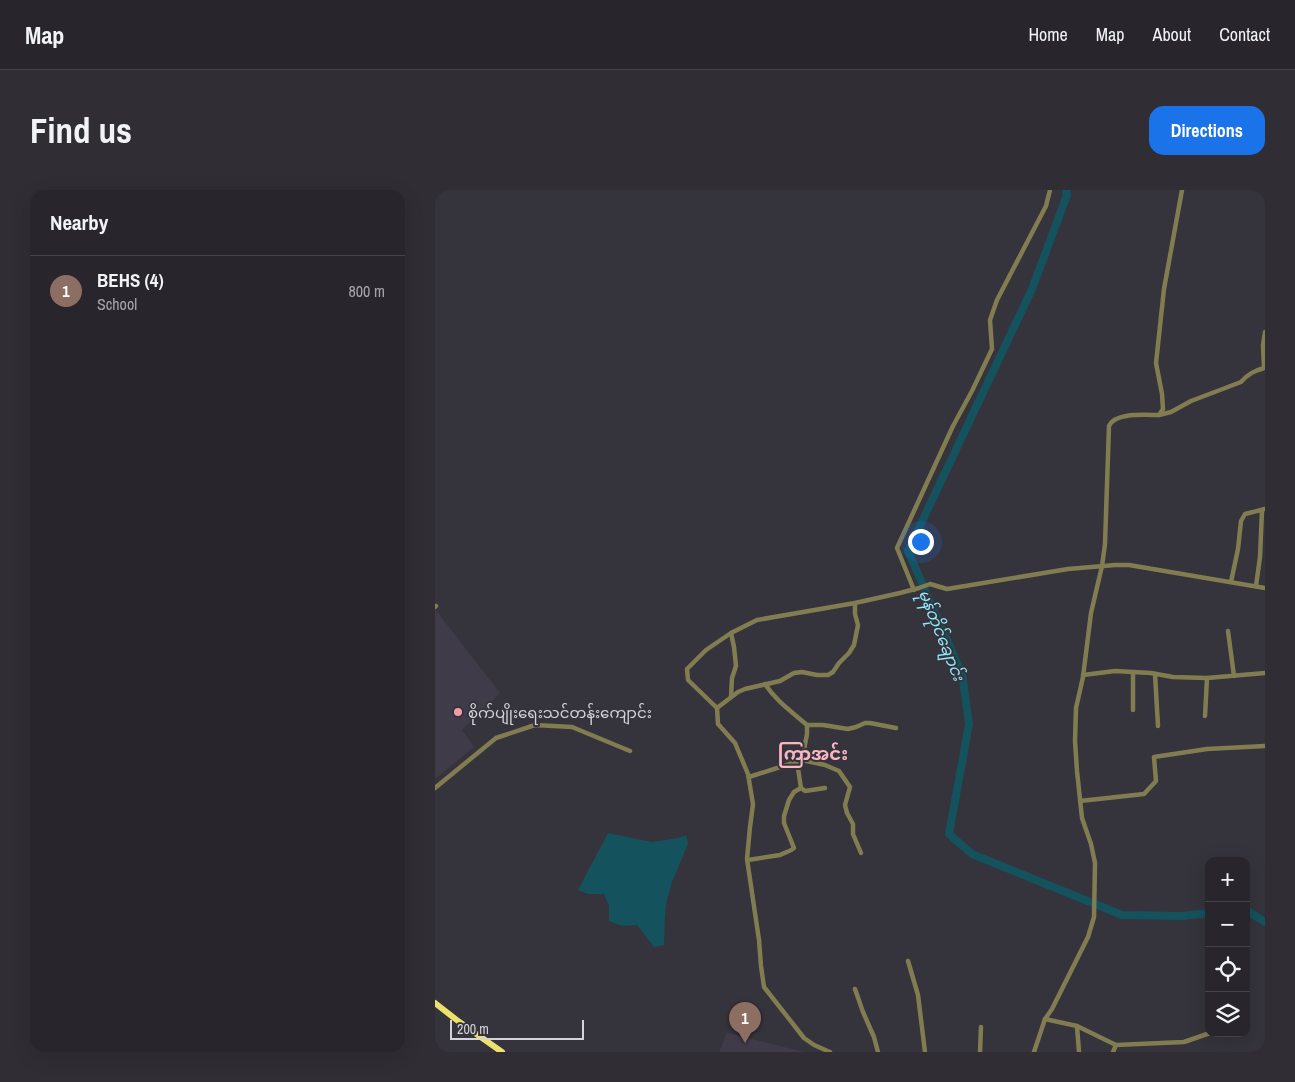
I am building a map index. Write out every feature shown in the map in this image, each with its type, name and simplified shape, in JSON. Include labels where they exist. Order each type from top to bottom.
[{"type":"highway","points":[[435,1003],[502,1052]]},
{"type":"street","points":[[917,589],[897,548],[953,426],[993,349],[991,320],[997,300],[1046,206],[1050,190]]},
{"type":"street","points":[[1159,415],[1163,409],[1163,394],[1156,363],[1163,289],[1182,190]]},
{"type":"street","points":[[1034,1052],[1045,1019],[1088,938],[1095,917],[1095,863],[1080,801],[1075,740],[1076,708],[1083,675],[1091,613],[1105,544],[1109,426],[1116,419],[1133,415],[1159,415],[1171,412],[1191,401],[1241,382],[1254,371],[1264,368],[1263,345],[1265,332]]},
{"type":"street","points":[[1231,582],[1238,549],[1241,521],[1245,514],[1263,510],[1256,586]]},
{"type":"street","points":[[830,1052],[804,1038],[764,987],[748,860],[753,804],[749,777],[735,743],[718,724],[717,708],[688,680],[687,669],[706,650],[731,633],[757,620],[855,603],[917,589],[930,584],[947,589],[1068,569],[1129,565],[1265,588]]},
{"type":"street","points":[[717,708],[745,689],[780,680],[794,673],[828,675],[833,672],[855,645],[859,625],[855,614],[855,603]]},
{"type":"street","points":[[1228,631],[1234,676]]},
{"type":"street","points":[[731,633],[735,666],[731,697]]},
{"type":"street","points":[[1083,675],[1115,671],[1173,677],[1207,678],[1265,673]]},
{"type":"street","points":[[1133,672],[1133,710]]},
{"type":"street","points":[[1155,674],[1158,726]]},
{"type":"street","points":[[1205,716],[1207,678]]},
{"type":"street","points":[[765,684],[780,702],[807,725],[823,724],[848,729],[870,723],[896,728]]},
{"type":"street","points":[[435,788],[496,738],[535,725],[572,727],[630,751]]},
{"type":"street","points":[[801,788],[799,761],[807,734],[807,725]]},
{"type":"street","points":[[1080,801],[1144,794],[1156,781],[1155,757],[1207,749],[1265,746]]},
{"type":"street","points":[[749,777],[799,761],[825,765],[839,771],[850,787],[845,805],[853,824],[853,834],[861,853]]},
{"type":"street","points":[[748,860],[780,855],[794,848],[784,823],[784,816],[789,800],[794,792],[801,788]]},
{"type":"street","points":[[801,788],[805,791],[825,788]]},
{"type":"street","points":[[907,962],[918,995],[925,1052]]},
{"type":"street","points":[[855,989],[878,1052]]},
{"type":"street","points":[[1045,1019],[1077,1026],[1116,1044],[1184,1042],[1205,1035]]},
{"type":"street","points":[[1077,1026],[1079,1052]]},
{"type":"street","points":[[980,1052],[981,1027]]},
{"type":"street","points":[[1113,1052],[1116,1044]]},
{"type":"shaded area","name":"စိုက်ပျိုးရေးသင်တန်းကျောင်း","points":[[435,609],[500,693],[462,730],[474,747],[435,779]]},
{"type":"shaded area","points":[[728,1033],[804,1052],[719,1052]]},
{"type":"water","points":[[608,833],[652,842],[686,835],[688,844],[672,882],[666,904],[664,945],[654,947],[637,925],[622,926],[609,921],[609,906],[604,894],[588,894],[578,890]]},
{"type":"waterway","name":"မုန်တိုင်ချောင်း","points":[[1066,190],[1067,195],[1032,289],[908,551],[962,674],[969,724],[949,834],[972,854],[1122,915],[1181,916],[1205,913]]},
{"type":"waterway","name":"မုန်တိုင်ချောင်း","points":[[1250,913],[1265,922]]},
{"type":"place","name":"စိုက်ပျိုးရေးသင်တန်းကျောင်း","points":[[458,712]]},
{"type":"place","name":"BEHS (4)","points":[[745,1043]]},
{"type":"district","name":"ကြာအင်း","points":[[813,753]]}]
